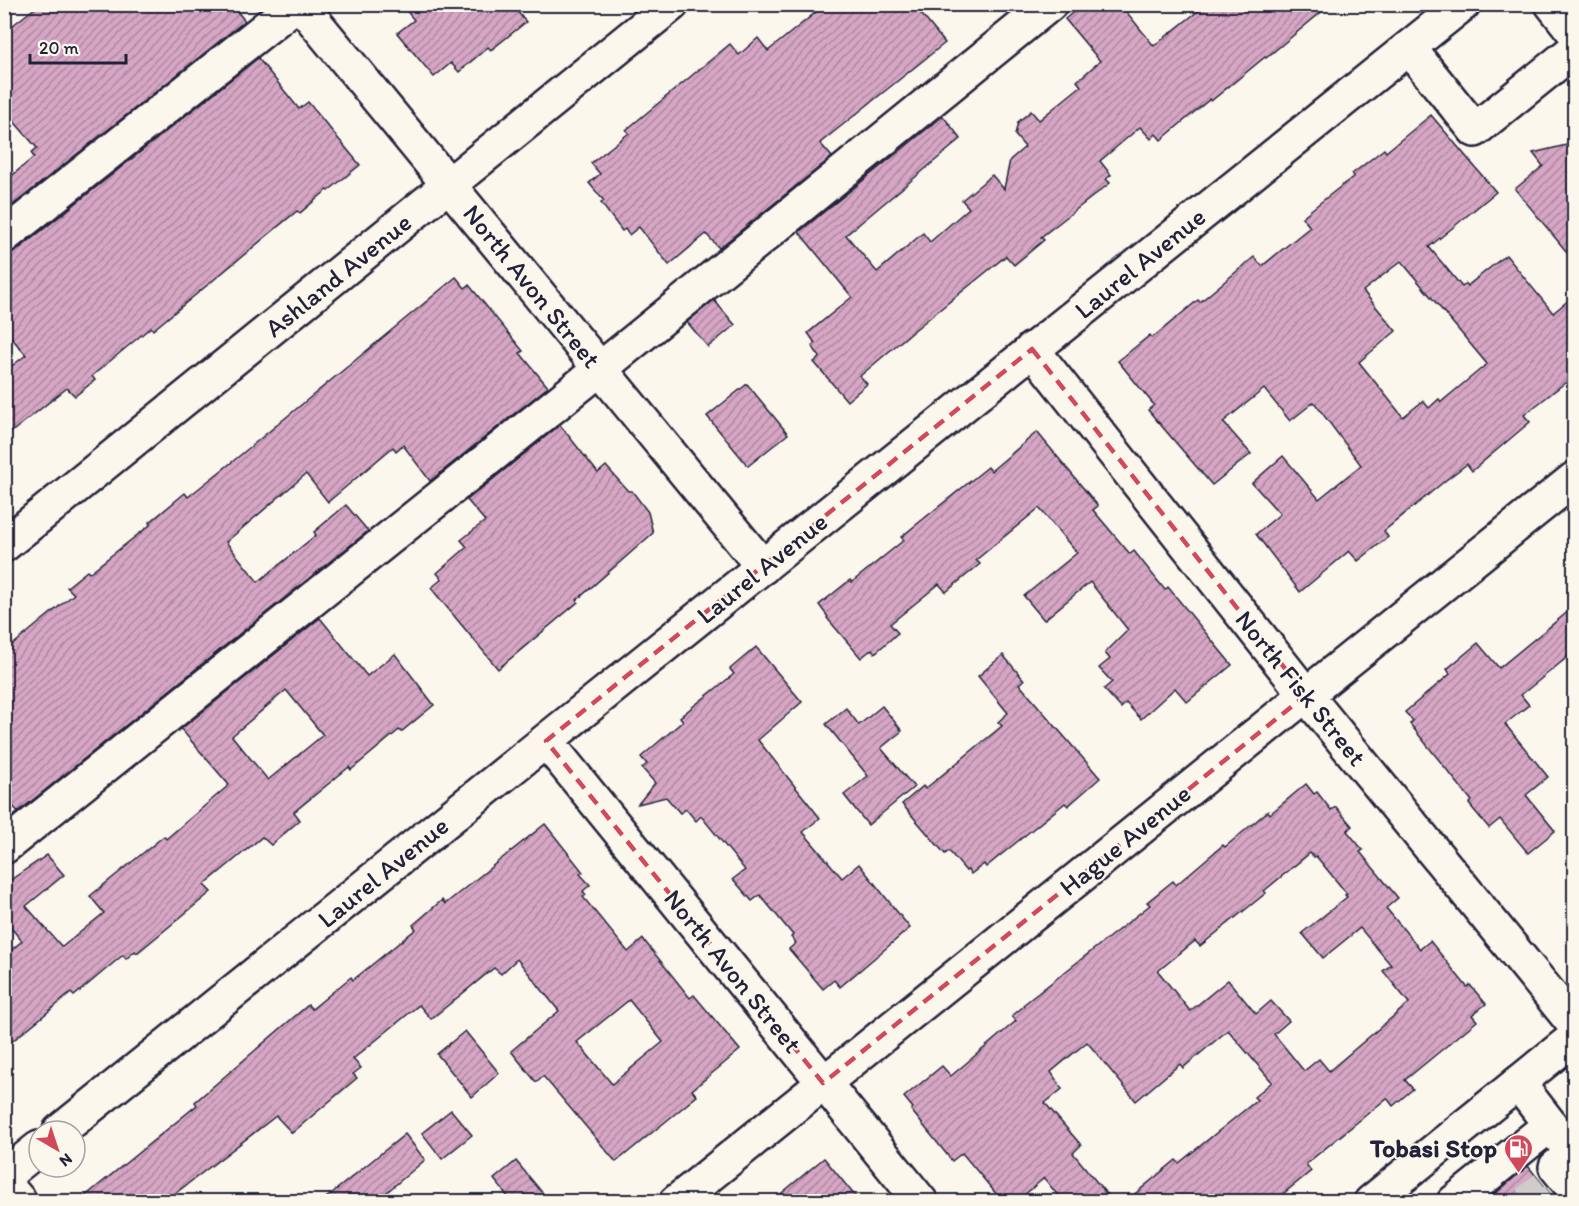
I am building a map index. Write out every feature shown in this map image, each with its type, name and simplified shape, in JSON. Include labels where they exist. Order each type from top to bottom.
[{"type":"street","points":[[4,236],[296,4]]},
{"type":"street","name":"North Avon Street","points":[[300,4],[763,567]]},
{"type":"street","name":"Ashland Avenue","points":[[4,545],[672,4]]},
{"type":"street","points":[[4,847],[600,369],[1050,4]]},
{"type":"street","name":"Laurel Avenue","points":[[75,1119],[1463,4]]},
{"type":"street","points":[[1552,4],[1575,32]]},
{"type":"street","points":[[1409,48],[1475,130],[1575,50]]},
{"type":"street","name":"North Fisk Street","points":[[1032,349],[1306,695],[1575,1024]]},
{"type":"street","name":"Hague Avenue","points":[[675,1202],[1575,479]]},
{"type":"street","name":"North Avon Street","points":[[546,741],[921,1202]]},
{"type":"street","points":[[1391,1196],[1518,1083],[1575,1038]]},
{"type":"street","points":[[1518,1083],[1550,1125],[1566,1171]]},
{"type":"street","points":[[1454,1202],[1550,1125]]},
{"type":"street","points":[[4,1176],[27,1158]]},
{"type":"street","points":[[4,1183],[20,1202]]},
{"type":"highlighted area","points":[[1032,349],[1306,695],[823,1083],[546,741]]},
{"type":"building","points":[[40,4],[231,4],[245,21],[4,212],[4,182],[34,157],[31,153],[37,148],[4,110],[4,32]]},
{"type":"building","points":[[401,4],[511,4],[526,22],[491,50],[488,47],[459,72],[451,63],[434,77],[397,33],[414,20]]},
{"type":"building","points":[[826,4],[913,4],[945,43],[820,143],[832,157],[719,248],[706,234],[669,265],[639,227],[629,235],[625,229],[622,231],[601,203],[604,201],[589,183],[600,174],[591,163],[629,133],[626,130],[730,44],[739,55],[758,38],[768,51]]},
{"type":"building","points":[[1083,4],[1120,4],[1154,46],[1207,4],[1331,4],[1161,140],[1156,134],[1151,139],[1140,127],[1100,161],[1111,175],[1106,179],[1110,183],[1041,237],[1044,240],[1014,265],[1006,256],[912,332],[860,376],[867,384],[847,401],[814,362],[820,357],[812,346],[815,343],[808,333],[852,297],[799,232],[943,116],[961,139],[846,235],[877,272],[923,233],[930,242],[969,208],[962,200],[992,175],[1004,189],[1010,160],[1025,147],[1015,135],[1018,122],[1031,111],[1039,120],[1081,86],[1077,81],[1100,61],[1065,19]]},
{"type":"building","points":[[258,58],[299,109],[308,102],[360,165],[300,213],[297,211],[153,330],[151,327],[92,376],[95,380],[75,396],[67,388],[4,438],[4,372],[26,355],[4,329],[4,254],[16,251]]},
{"type":"building","points":[[1431,115],[1496,192],[1429,247],[1462,287],[1466,284],[1467,286],[1506,255],[1553,313],[1575,295],[1575,375],[1524,415],[1530,422],[1472,471],[1467,464],[1446,480],[1384,531],[1388,537],[1358,561],[1349,551],[1300,592],[1256,534],[1280,514],[1252,483],[1283,456],[1319,499],[1361,465],[1314,402],[1290,421],[1264,389],[1223,422],[1251,454],[1212,485],[1148,410],[1154,405],[1118,361],[1150,335],[1152,338],[1198,300],[1200,302],[1254,257],[1262,266],[1310,227],[1302,217],[1384,149],[1386,152]],"holes":[[[1401,261],[1487,364],[1441,402],[1439,399],[1429,408],[1423,401],[1403,417],[1359,362],[1396,331],[1363,291]]]},
{"type":"building","points":[[1575,143],[1575,262],[1515,189],[1543,166],[1533,153]]},
{"type":"building","points":[[456,277],[465,288],[469,285],[523,351],[520,353],[548,387],[430,481],[403,445],[396,451],[393,447],[328,502],[306,474],[226,542],[258,582],[316,535],[314,532],[346,505],[368,531],[18,812],[4,796],[4,652],[74,594],[67,587],[87,571],[89,573],[150,525],[149,523],[185,493],[188,497],[232,462]]},
{"type":"building","points":[[714,300],[735,325],[708,347],[687,322]]},
{"type":"building","points":[[747,384],[788,434],[748,466],[707,416]]},
{"type":"building","points":[[560,425],[598,473],[606,466],[628,491],[632,491],[648,512],[653,533],[577,600],[578,602],[498,669],[431,588],[442,579],[437,573],[467,547],[461,540],[485,521],[467,500]]},
{"type":"building","points":[[1037,432],[1098,506],[1093,510],[1130,554],[1134,551],[1165,590],[1168,587],[1232,665],[1187,702],[1175,688],[1141,719],[1126,703],[1121,708],[1104,689],[1112,682],[1099,668],[1110,659],[1105,653],[1128,630],[1090,582],[1044,620],[1024,596],[1077,553],[1039,508],[976,560],[980,564],[946,592],[939,584],[890,624],[898,633],[875,653],[872,649],[861,658],[827,618],[819,605],[904,540],[901,537],[988,467],[991,471]]},
{"type":"building","points":[[1575,606],[1575,651],[1521,695],[1529,705],[1505,724],[1548,777],[1526,795],[1555,831],[1528,853],[1500,819],[1489,828],[1469,804],[1472,801],[1410,724],[1413,721],[1405,712],[1450,674],[1447,669],[1478,643],[1499,668]]},
{"type":"building","points":[[320,618],[367,676],[395,654],[434,705],[401,732],[399,730],[351,770],[349,767],[294,812],[300,820],[271,845],[262,837],[204,885],[211,892],[137,953],[135,951],[126,959],[123,955],[74,996],[71,993],[4,1048],[4,956],[22,941],[6,922],[4,923],[4,881],[6,883],[47,855],[64,875],[26,906],[62,947],[104,913],[90,896],[164,836],[166,839],[229,785],[181,729]],"holes":[[[286,690],[323,735],[268,780],[232,736]]]},
{"type":"building","points":[[756,647],[802,702],[758,740],[820,818],[803,832],[842,878],[859,864],[910,928],[840,987],[834,980],[823,989],[789,949],[796,943],[791,937],[793,935],[760,895],[752,901],[733,879],[745,870],[701,816],[696,821],[686,809],[680,813],[666,797],[638,804],[655,783],[642,768],[647,764],[641,757],[683,721],[680,717],[734,674],[730,669]]},
{"type":"building","points":[[1003,655],[1024,680],[1019,684],[1100,778],[1068,806],[1065,803],[986,867],[984,864],[971,874],[949,851],[945,854],[902,804],[923,786],[925,789],[1002,726],[998,722],[1008,713],[978,676]]},
{"type":"building","points":[[882,706],[902,731],[881,748],[914,787],[868,825],[844,795],[868,776],[826,724],[846,708],[859,725]]},
{"type":"building","points":[[1306,784],[1314,794],[1317,792],[1331,810],[1336,807],[1352,826],[1347,831],[1363,850],[1360,852],[1398,898],[1386,908],[1420,949],[1430,941],[1467,987],[1470,985],[1486,1004],[1472,1015],[1477,1021],[1405,1080],[1413,1089],[1393,1106],[1387,1098],[1306,1164],[1311,1171],[1273,1202],[1125,1202],[1176,1160],[1179,1163],[1257,1100],[1254,1097],[1272,1082],[1228,1030],[1183,1068],[1180,1064],[1136,1101],[1087,1042],[1051,1072],[1062,1089],[1045,1103],[1081,1145],[1073,1153],[1113,1202],[1063,1202],[1044,1178],[1016,1202],[1003,1202],[962,1153],[952,1161],[911,1110],[913,1108],[904,1097],[942,1066],[951,1076],[1016,1021],[1012,1016],[1023,1005],[1150,905],[1147,902],[1173,881],[1176,885],[1268,811],[1270,814]],"holes":[[[1310,853],[1316,856],[1347,894],[1345,895],[1347,897],[1302,933],[1323,958],[1360,928],[1391,965],[1383,971],[1409,1003],[1329,1071],[1319,1059],[1304,1071],[1274,1034],[1289,1021],[1271,1001],[1256,1014],[1228,980],[1190,1011],[1158,971],[1195,941],[1200,946],[1266,893],[1264,891]]]},
{"type":"building","points":[[545,824],[583,872],[580,874],[590,885],[583,891],[586,895],[583,897],[628,952],[643,939],[690,998],[694,995],[740,1050],[692,1090],[697,1096],[616,1162],[543,1076],[536,1082],[511,1051],[559,1011],[517,959],[501,974],[494,968],[431,1019],[419,1005],[353,1059],[361,1068],[353,1074],[357,1078],[292,1133],[276,1116],[164,1202],[78,1202],[197,1105],[195,1102],[308,1005],[312,1009],[351,977],[353,980],[416,929],[413,925],[442,900],[445,904]],"holes":[[[629,1000],[663,1042],[612,1084],[577,1042]]]},
{"type":"building","points":[[465,1031],[499,1073],[472,1097],[437,1054]]},
{"type":"building","points":[[451,1110],[472,1135],[442,1159],[422,1133]]},
{"type":"building","points":[[405,1134],[425,1160],[381,1197],[374,1202],[321,1202]]},
{"type":"building","points":[[824,1158],[860,1202],[771,1202]]},
{"type":"building","points":[[516,1161],[550,1202],[512,1202],[494,1179]]},
{"type":"building","name":"Tobasi Stop","points":[[1528,1166],[1557,1202],[1485,1202]]},
{"type":"tunnel","points":[[1527,1202],[1545,1187]]},
{"type":"place","name":"Tobasi Stop","points":[[1518,1174]]}]
